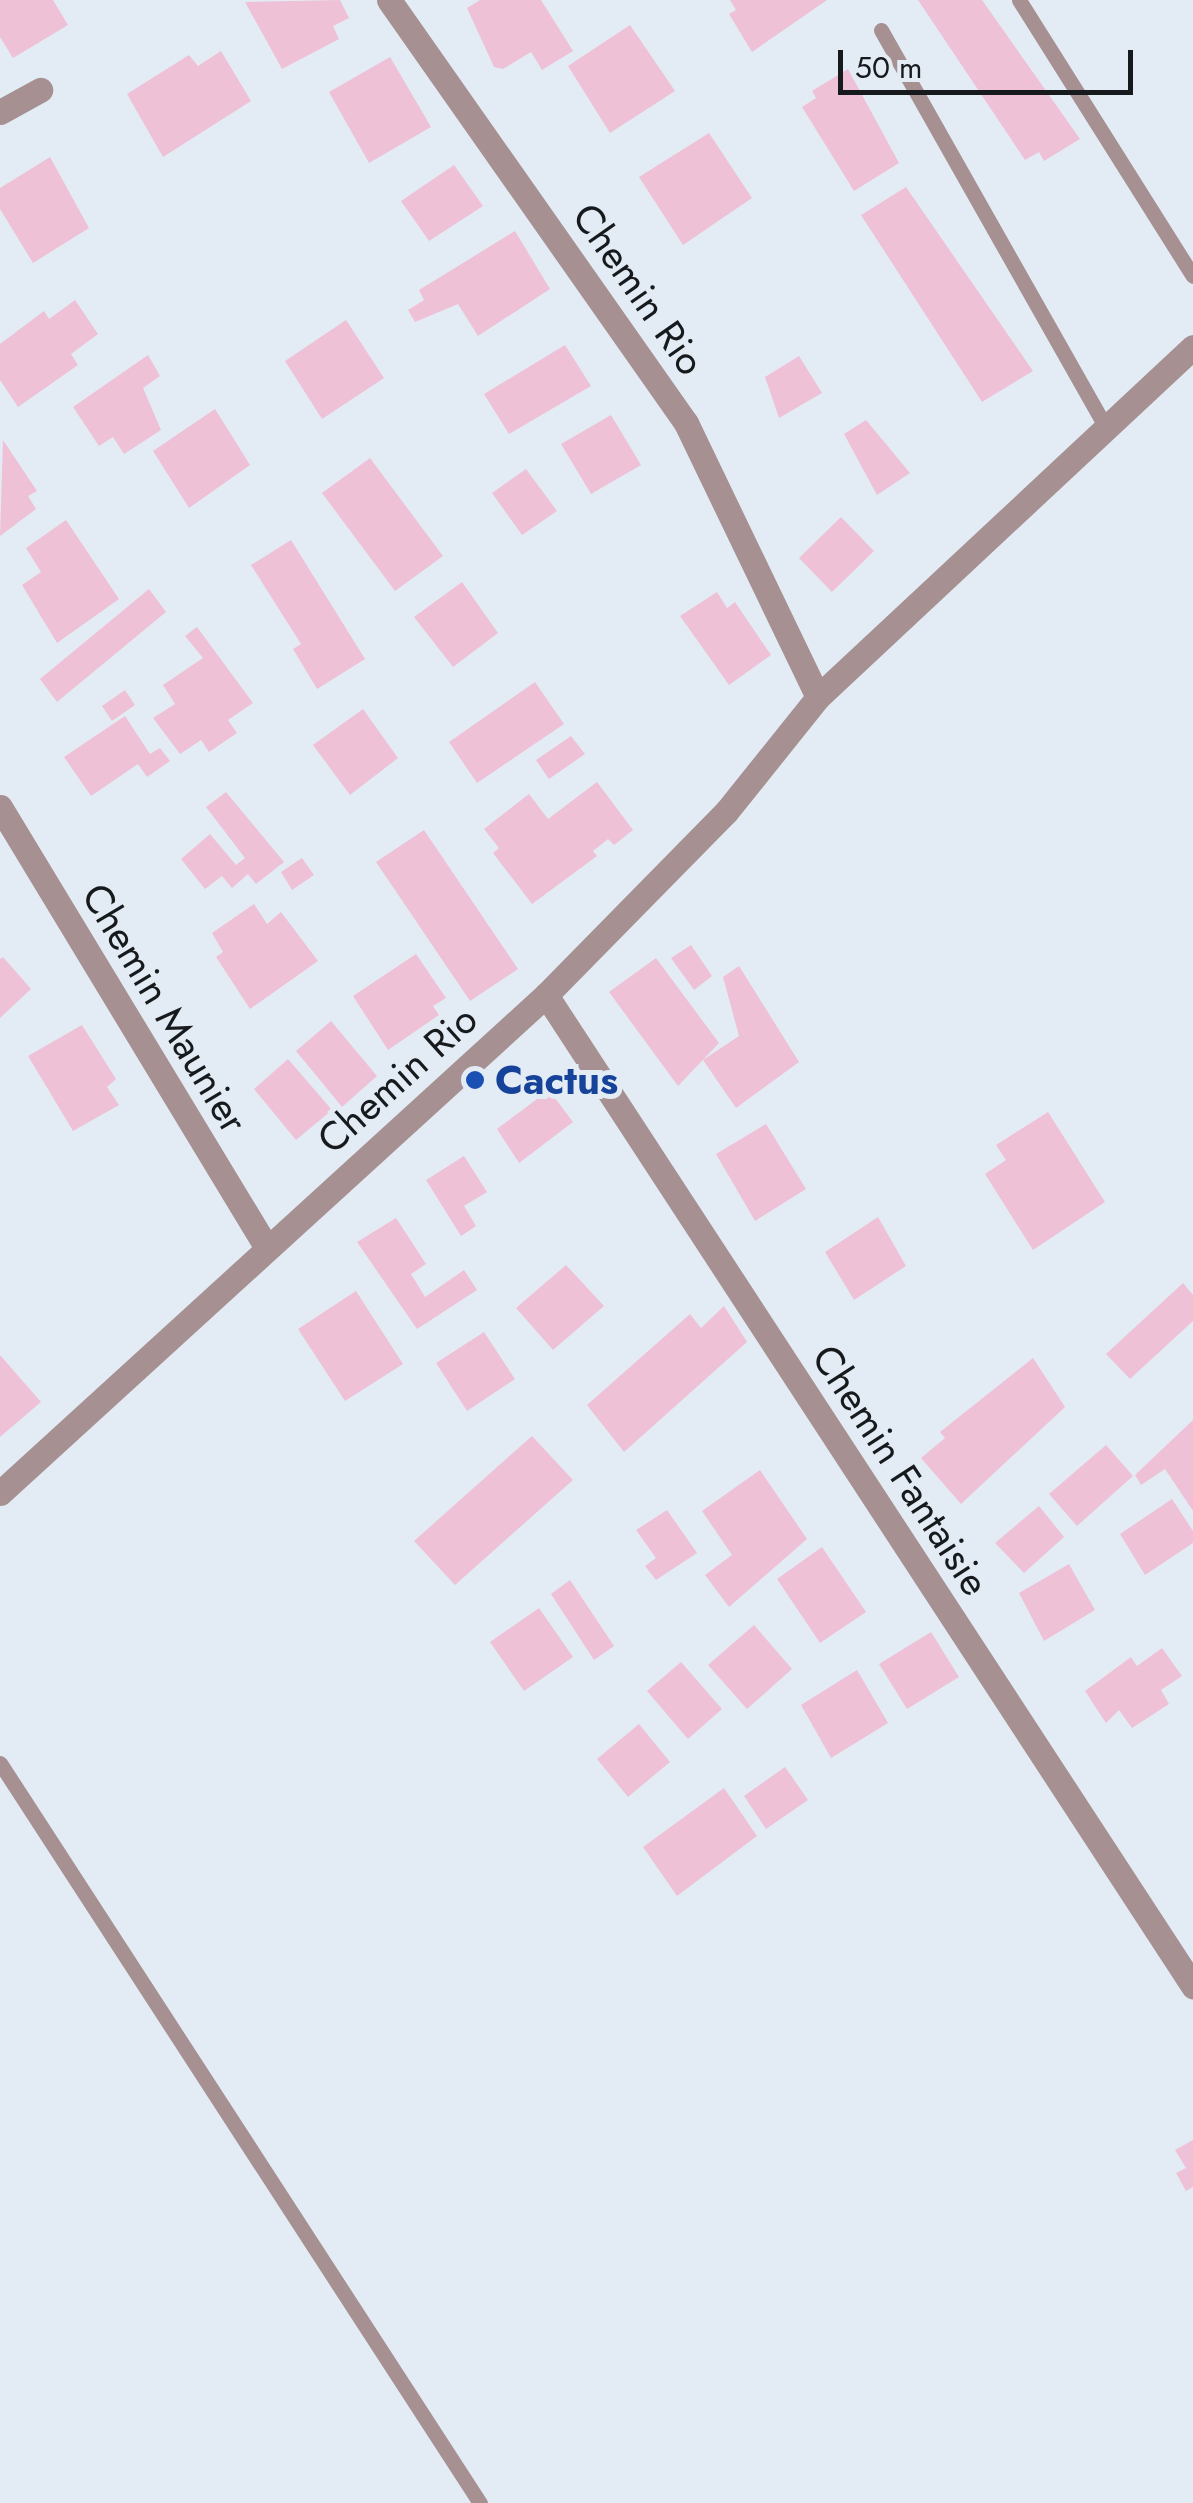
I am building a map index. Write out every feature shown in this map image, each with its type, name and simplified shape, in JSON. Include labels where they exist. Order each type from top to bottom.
[{"type":"street","name":"Chemin Rio","points":[[389,0],[686,423],[818,696]]},
{"type":"street","points":[[0,112],[40,90]]},
{"type":"street","name":"Chemin Rio","points":[[0,1492],[546,995],[726,812],[818,696],[1193,347]]},
{"type":"street","name":"Chemin Maunier","points":[[0,807],[267,1248]]},
{"type":"street","name":"Chemin Fantaisie","points":[[546,995],[1193,1986]]},
{"type":"lane","points":[[1019,0],[1193,276]]},
{"type":"lane","points":[[881,30],[1106,428]]},
{"type":"lane","points":[[0,1763],[480,2503]]},
{"type":"building","points":[[0,0],[53,0],[68,25],[13,58],[0,37]]},
{"type":"building","points":[[340,0],[349,18],[333,26],[339,39],[282,69],[245,2]]},
{"type":"building","points":[[480,0],[541,0],[573,51],[542,70],[531,52],[503,69],[494,67],[467,8]]},
{"type":"building","points":[[730,0],[827,0],[752,52],[729,14],[736,10]]},
{"type":"building","points":[[918,0],[982,0],[1080,139],[1044,161],[1039,152],[1025,160]]},
{"type":"building","points":[[630,25],[675,91],[610,133],[568,66]]},
{"type":"building","points":[[221,51],[251,101],[163,157],[127,94],[189,55],[198,66]]},
{"type":"building","points":[[390,57],[431,127],[369,163],[329,92]]},
{"type":"building","points":[[848,69],[899,163],[854,191],[802,107],[816,98],[812,91]]},
{"type":"building","points":[[709,133],[752,198],[683,245],[639,177]]},
{"type":"building","points":[[50,157],[89,228],[33,263],[0,209],[0,188]]},
{"type":"building","points":[[454,165],[483,206],[429,241],[401,201]]},
{"type":"building","points":[[906,187],[1033,371],[982,402],[861,215]]},
{"type":"building","points":[[515,231],[550,289],[478,336],[458,304],[415,322],[408,310],[424,300],[419,290]]},
{"type":"building","points":[[75,300],[98,334],[71,354],[78,365],[18,407],[0,380],[0,344],[44,311],[49,319]]},
{"type":"building","points":[[346,320],[384,378],[322,419],[285,361]]},
{"type":"building","points":[[565,345],[591,386],[509,434],[484,394]]},
{"type":"building","points":[[148,355],[160,376],[143,388],[161,430],[124,454],[113,437],[99,446],[73,407]]},
{"type":"building","points":[[799,356],[822,393],[779,418],[765,377]]},
{"type":"building","points":[[215,409],[250,465],[189,508],[153,451]]},
{"type":"building","points":[[611,415],[641,465],[591,494],[561,444]]},
{"type":"building","points":[[866,420],[910,473],[877,495],[844,434]]},
{"type":"building","points":[[3,440],[37,491],[28,496],[36,509],[0,536]]},
{"type":"building","points":[[370,458],[443,556],[395,591],[322,493]]},
{"type":"building","points":[[526,469],[557,511],[522,535],[492,493]]},
{"type":"building","points":[[841,517],[874,551],[832,592],[799,558]]},
{"type":"building","points":[[66,520],[119,599],[57,643],[22,585],[41,572],[26,548]]},
{"type":"building","points":[[291,540],[365,659],[317,689],[293,649],[301,644],[251,565]]},
{"type":"building","points":[[462,582],[498,633],[453,667],[414,617]]},
{"type":"building","points":[[149,589],[166,612],[57,702],[40,679]]},
{"type":"building","points":[[717,592],[727,608],[735,602],[771,655],[729,685],[680,616]]},
{"type":"building","points":[[197,627],[253,703],[228,720],[237,733],[209,752],[201,740],[180,754],[153,718],[175,704],[163,685],[203,658],[185,636]]},
{"type":"building","points":[[535,682],[564,724],[477,783],[449,742]]},
{"type":"building","points":[[125,690],[135,705],[112,721],[102,706]]},
{"type":"building","points":[[363,709],[398,758],[350,795],[313,745]]},
{"type":"building","points":[[125,716],[150,754],[160,748],[170,761],[147,777],[138,764],[91,796],[64,757]]},
{"type":"building","points":[[571,736],[585,754],[549,779],[536,760]]},
{"type":"building","points":[[597,782],[633,830],[614,845],[608,839],[593,851],[597,856],[532,904],[493,853],[499,848],[484,829],[529,794],[548,819]]},
{"type":"building","points":[[226,792],[284,862],[256,884],[248,874],[232,888],[222,876],[205,889],[181,859],[210,834],[236,865],[245,858],[206,807]]},
{"type":"building","points":[[424,830],[518,969],[470,1001],[376,862]]},
{"type":"building","points":[[302,858],[314,875],[292,890],[281,872]]},
{"type":"building","points":[[254,904],[267,924],[281,912],[318,961],[250,1009],[216,957],[223,952],[212,933]]},
{"type":"building","points":[[691,945],[712,976],[694,990],[671,958]]},
{"type":"building","points":[[416,954],[446,998],[433,1006],[439,1015],[388,1050],[353,996]]},
{"type":"building","points":[[3,957],[31,989],[0,1018],[0,959]]},
{"type":"building","points":[[656,958],[719,1043],[678,1086],[609,992]]},
{"type":"building","points":[[739,966],[799,1062],[736,1108],[703,1060],[739,1036],[723,977]]},
{"type":"building","points":[[331,1021],[377,1076],[342,1107],[296,1051]]},
{"type":"building","points":[[82,1025],[116,1079],[107,1087],[119,1105],[73,1131],[28,1056]]},
{"type":"building","points":[[288,1059],[332,1110],[296,1140],[254,1089]]},
{"type":"building","points":[[549,1090],[573,1122],[519,1163],[497,1129]]},
{"type":"building","points":[[1048,1112],[1105,1202],[1033,1250],[985,1174],[1006,1160],[996,1145]]},
{"type":"building","points":[[766,1124],[806,1189],[755,1221],[716,1154]]},
{"type":"building","points":[[464,1156],[487,1192],[464,1206],[476,1226],[461,1236],[426,1180]]},
{"type":"building","points":[[878,1217],[906,1266],[854,1300],[825,1252]]},
{"type":"building","points":[[396,1218],[426,1264],[411,1274],[425,1297],[464,1270],[477,1290],[417,1329],[357,1242]]},
{"type":"building","points":[[566,1265],[604,1306],[553,1350],[516,1308]]},
{"type":"building","points":[[1183,1283],[1193,1295],[1193,1321],[1130,1379],[1106,1354]]},
{"type":"building","points":[[356,1291],[403,1364],[345,1401],[298,1329]]},
{"type":"building","points":[[724,1306],[747,1342],[624,1452],[587,1405],[690,1314],[701,1328]]},
{"type":"building","points":[[484,1332],[515,1379],[467,1411],[436,1363]]},
{"type":"building","points":[[0,1355],[41,1402],[0,1437]]},
{"type":"building","points":[[1033,1358],[1065,1407],[961,1504],[921,1458],[945,1438],[940,1432]]},
{"type":"building","points":[[1193,1420],[1193,1511],[1165,1469],[1141,1485],[1135,1475]]},
{"type":"building","points":[[532,1436],[573,1480],[455,1585],[414,1541]]},
{"type":"building","points":[[1106,1445],[1133,1476],[1077,1526],[1049,1494]]},
{"type":"building","points":[[760,1470],[807,1539],[729,1607],[705,1575],[732,1555],[702,1511]]},
{"type":"building","points":[[1172,1499],[1193,1531],[1193,1543],[1145,1575],[1120,1534]]},
{"type":"building","points":[[1039,1506],[1064,1537],[1024,1573],[995,1543]]},
{"type":"building","points":[[667,1510],[697,1553],[656,1580],[645,1566],[656,1558],[636,1530]]},
{"type":"building","points":[[822,1547],[866,1612],[820,1643],[777,1579]]},
{"type":"building","points":[[1069,1564],[1095,1610],[1044,1641],[1019,1593]]},
{"type":"building","points":[[570,1580],[614,1646],[594,1660],[551,1594]]},
{"type":"building","points":[[539,1608],[573,1657],[524,1691],[490,1642]]},
{"type":"building","points":[[754,1625],[792,1669],[747,1709],[708,1665]]},
{"type":"building","points":[[931,1632],[959,1677],[907,1709],[879,1664]]},
{"type":"building","points":[[1162,1648],[1182,1676],[1161,1690],[1169,1704],[1132,1728],[1119,1710],[1106,1723],[1085,1691],[1131,1657],[1137,1666]]},
{"type":"building","points":[[681,1662],[722,1709],[688,1739],[647,1691]]},
{"type":"building","points":[[857,1670],[888,1723],[831,1758],[801,1705]]},
{"type":"building","points":[[639,1724],[670,1762],[628,1797],[597,1759]]},
{"type":"building","points":[[785,1767],[808,1800],[766,1829],[744,1796]]},
{"type":"building","points":[[724,1788],[757,1836],[677,1896],[643,1847]]},
{"type":"building","points":[[1193,2140],[1193,2187],[1186,2191],[1176,2173],[1186,2168],[1175,2150]]},
{"type":"place","name":"Cactus","points":[[475,1080]]}]
